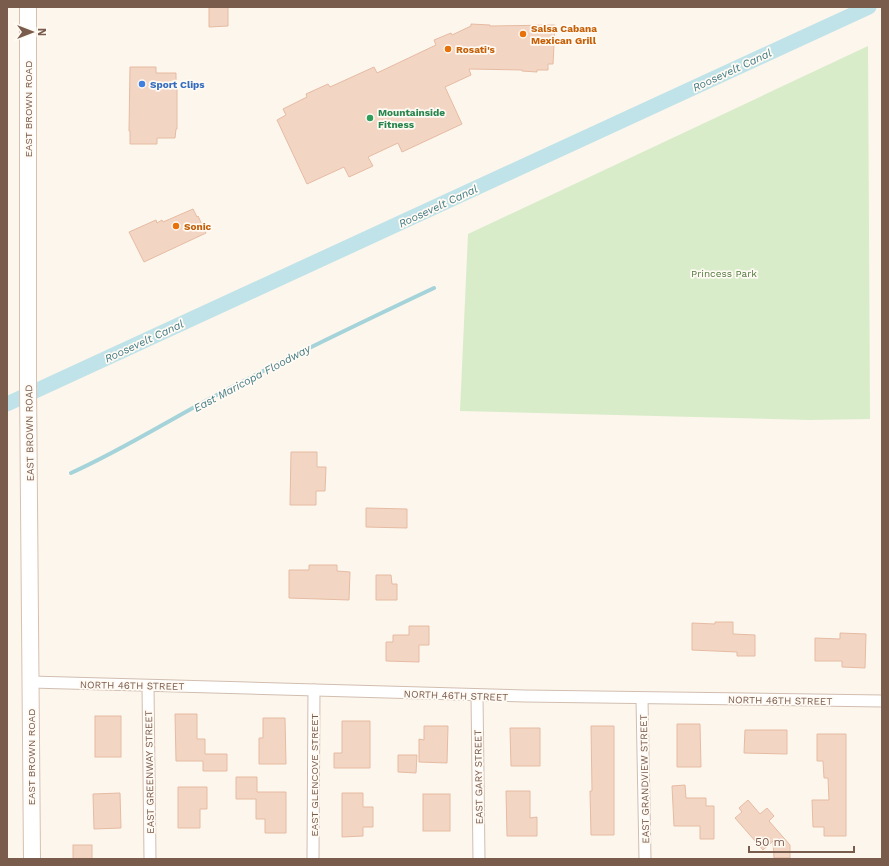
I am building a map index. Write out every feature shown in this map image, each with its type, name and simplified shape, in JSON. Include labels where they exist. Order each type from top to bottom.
[{"type":"main road","name":"EAST BROWN ROAD","points":[[28,7],[28,404],[32,859]]},
{"type":"street","name":"NORTH 46TH STREET","points":[[31,682],[642,699],[882,701]]},
{"type":"street","name":"EAST GREENWAY STREET","points":[[148,686],[150,859]]},
{"type":"street","name":"EAST GLENCOVE STREET","points":[[314,690],[314,859]]},
{"type":"street","name":"EAST GARY STREET","points":[[477,695],[479,859]]},
{"type":"street","name":"EAST GRANDVIEW STREET","points":[[642,699],[645,859]]},
{"type":"green space","name":"Princess Park","points":[[868,46],[870,419],[810,420],[460,411],[468,234]]},
{"type":"building","points":[[209,7],[228,7],[228,26],[209,27]]},
{"type":"building","name":"Mountainside Fitness","points":[[471,24],[490,26],[555,25],[553,64],[548,64],[548,70],[537,70],[537,72],[522,70],[469,69],[471,75],[445,87],[462,124],[402,152],[398,143],[368,157],[373,166],[349,177],[344,167],[307,184],[277,120],[286,115],[283,109],[307,97],[306,94],[328,84],[330,87],[374,67],[377,73],[436,45],[434,40],[451,33],[452,35],[471,26]]},
{"type":"building","points":[[130,67],[156,67],[156,73],[176,73],[177,129],[175,138],[157,138],[157,144],[130,144]]},
{"type":"building","points":[[193,209],[206,233],[144,262],[129,232],[156,220],[157,223],[162,220],[163,222]]},
{"type":"building","points":[[291,452],[317,452],[317,467],[326,467],[325,491],[316,491],[316,505],[290,505]]},
{"type":"building","points":[[366,508],[407,509],[407,528],[366,527]]},
{"type":"building","points":[[309,565],[337,565],[337,571],[350,572],[349,600],[289,598],[289,570],[309,570]]},
{"type":"building","points":[[376,575],[391,575],[392,584],[397,584],[397,600],[376,600]]},
{"type":"building","points":[[715,622],[733,622],[733,634],[755,635],[755,656],[737,656],[737,652],[692,650],[692,623],[715,624]]},
{"type":"building","points":[[409,626],[429,626],[429,645],[419,645],[419,662],[386,661],[386,642],[393,642],[393,635],[409,635]]},
{"type":"building","points":[[840,633],[866,634],[865,668],[842,667],[842,661],[815,661],[815,638],[840,639]]},
{"type":"building","points":[[175,714],[197,714],[197,739],[205,739],[205,754],[227,754],[227,771],[203,771],[203,761],[176,761]]},
{"type":"building","points":[[95,716],[121,716],[121,757],[95,757]]},
{"type":"building","points":[[263,718],[285,718],[286,764],[259,764],[259,738],[263,738]]},
{"type":"building","points":[[342,721],[370,721],[370,768],[334,768],[334,753],[342,753]]},
{"type":"building","points":[[677,724],[700,724],[701,767],[677,767]]},
{"type":"building","points":[[424,726],[448,726],[447,763],[419,762],[419,739],[424,740]]},
{"type":"building","points":[[591,726],[614,726],[614,835],[591,835]]},
{"type":"building","points":[[510,728],[540,728],[540,766],[511,766]]},
{"type":"building","points":[[745,730],[787,730],[787,754],[744,753]]},
{"type":"building","points":[[817,734],[846,734],[846,836],[824,836],[824,827],[813,827],[812,800],[829,800],[828,778],[824,778],[823,761],[817,761]]},
{"type":"building","points":[[398,755],[417,755],[416,773],[398,772]]},
{"type":"building","points":[[236,777],[257,777],[257,792],[286,792],[286,833],[265,833],[265,819],[256,819],[256,799],[236,799]]},
{"type":"building","points":[[685,785],[686,798],[706,798],[706,806],[714,806],[714,839],[700,839],[700,826],[674,826],[672,786]]},
{"type":"building","points":[[178,787],[207,787],[207,809],[200,809],[200,828],[178,828]]},
{"type":"building","points":[[506,791],[530,791],[530,818],[537,817],[537,836],[507,836]]},
{"type":"building","points":[[120,793],[121,828],[94,829],[93,794]]},
{"type":"building","points":[[342,793],[363,793],[363,807],[373,807],[373,827],[363,827],[363,836],[342,837]]},
{"type":"building","points":[[423,794],[450,794],[450,831],[423,831]]},
{"type":"building","points":[[748,800],[760,814],[767,808],[774,816],[769,821],[790,845],[790,858],[774,858],[773,841],[763,850],[735,818],[742,812],[739,808]]},
{"type":"building","points":[[73,845],[92,845],[92,859],[73,859]]},
{"type":"waterway","name":"Roosevelt Canal","points":[[7,404],[869,7]]},
{"type":"waterway","name":"East Maricopa Floodway","points":[[71,473],[143,436],[268,368],[434,288]]},
{"type":"place","name":"Salsa Cabana Mexican Grill","points":[[523,34]]},
{"type":"place","name":"Rosati's","points":[[448,49]]},
{"type":"place","name":"Sport Clips","points":[[142,84]]},
{"type":"place","name":"Mountainside Fitness","points":[[370,118]]},
{"type":"place","name":"Sonic","points":[[176,226]]}]
